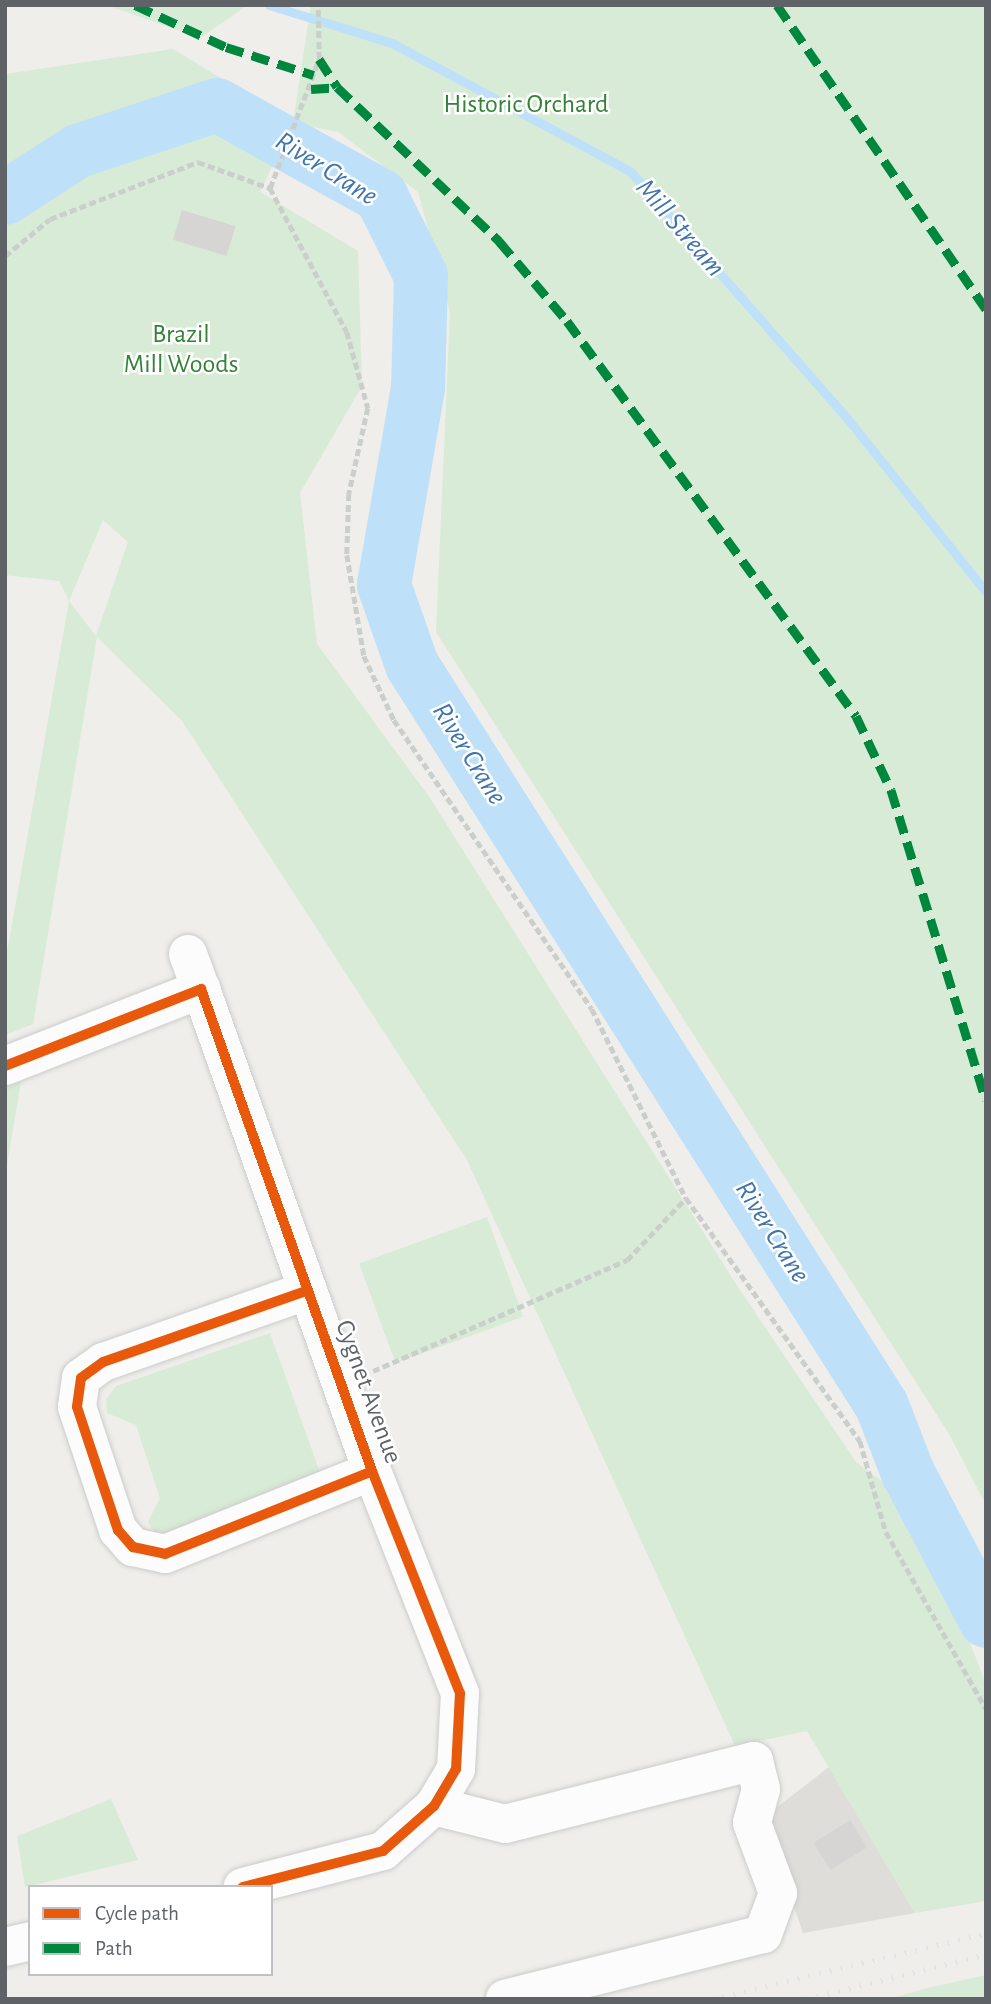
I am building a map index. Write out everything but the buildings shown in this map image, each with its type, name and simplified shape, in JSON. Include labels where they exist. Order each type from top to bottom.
[{"type":"street","name":"Cygnet Avenue","points":[[5,1066],[195,971],[306,1291],[345,1382],[372,1471],[460,1693],[456,1769],[434,1806],[383,1851],[251,1885]]},
{"type":"street","points":[[306,1291],[103,1362],[81,1378],[77,1407],[118,1530],[133,1547],[165,1555],[372,1471]]},
{"type":"street","points":[[434,1806],[505,1824],[754,1760],[761,1790],[752,1824],[778,1892],[764,1934],[505,1999]]},
{"type":"street","points":[[5,1947],[28,1941]]},
{"type":"path","points":[[270,188],[293,122],[311,89],[318,5]]},
{"type":"path","points":[[5,257],[50,219],[198,162],[270,188],[347,332],[368,408],[349,494],[347,555],[364,656],[394,720],[592,1009],[686,1198],[860,1441],[886,1532],[986,1709]]},
{"type":"path","points":[[345,1382],[627,1259],[686,1198]]},
{"type":"shaded area","points":[[829,1767],[915,1913],[803,1933],[763,1818]]},
{"type":"green space","points":[[106,5],[248,5],[200,38]]},
{"type":"green space","points":[[311,5],[986,5],[986,1505],[949,1434],[436,632],[450,312],[418,192],[338,132],[293,123],[260,192],[358,251],[362,386],[300,493],[317,644],[430,798],[736,1284],[856,1462],[918,1508],[986,1684],[986,1901],[915,1913],[807,1731],[735,1746],[467,1160],[182,721],[97,637],[33,1024],[5,1035],[5,964],[69,601],[59,581],[5,575],[5,74],[173,49],[293,122]],"holes":[[[103,520],[128,542],[96,636],[69,601]]]},
{"type":"green space","points":[[21,1082],[5,1176],[5,1087]]},
{"type":"green space","points":[[487,1217],[523,1317],[395,1363],[359,1264]]},
{"type":"green space","points":[[270,1333],[323,1481],[170,1537],[156,1535],[148,1522],[160,1498],[136,1425],[107,1413],[106,1399],[116,1386]]},
{"type":"green space","points":[[111,1799],[138,1860],[25,1887],[17,1836]]},
{"type":"green space","points":[[986,1975],[986,1999],[889,1999],[927,1988]]},
{"type":"waterway","name":"Mill Stream","points":[[269,5],[392,43],[630,171],[847,418],[986,592]]},
{"type":"waterway","name":"River Crane","points":[[5,198],[78,151],[217,105],[381,196],[421,276],[418,388],[384,585],[412,665],[882,1406],[908,1473],[986,1621]]},
{"type":"railway","points":[[712,1999],[986,1933]]},
{"type":"railway","points":[[806,1999],[986,1954]]},
{"type":"marked path","points":[[135,5],[226,47],[314,75]]},
{"type":"marked path","points":[[777,5],[986,309]]},
{"type":"marked path","points":[[319,59],[337,87],[499,241],[567,321],[856,716],[891,790],[986,1100]]},
{"type":"marked path","points":[[311,89],[337,87]]},
{"type":"cycle path","points":[[5,1066],[201,989],[372,1471],[460,1693],[456,1769],[434,1806],[383,1851],[251,1885]]},
{"type":"cycle path","points":[[306,1291],[103,1362],[81,1378],[77,1407],[118,1530],[133,1547],[165,1554],[372,1471]]},
{"type":"park label","name":"Historic Orchard","points":[[526,105]]},
{"type":"park label","name":"Brazil Mill Woods","points":[[181,350]]}]
